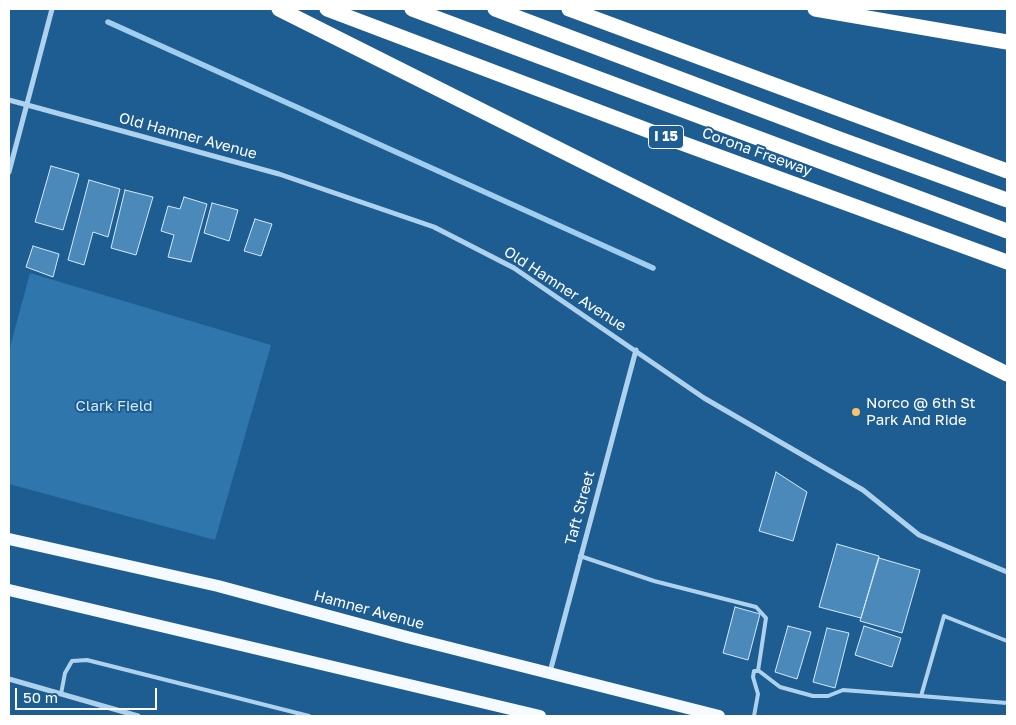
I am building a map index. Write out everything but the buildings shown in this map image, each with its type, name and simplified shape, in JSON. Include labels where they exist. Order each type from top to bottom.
[{"type":"highway","points":[[279,9],[1007,374]]},
{"type":"highway","name":"Corona Freeway","points":[[327,9],[668,138],[1007,262]]},
{"type":"highway","points":[[412,9],[1007,231]]},
{"type":"highway","points":[[495,9],[834,138],[1007,200]]},
{"type":"highway","points":[[569,9],[1007,171]]},
{"type":"highway","points":[[815,9],[1007,42]]},
{"type":"main road","name":"Hamner Avenue","points":[[9,539],[218,586],[713,716]]},
{"type":"main road","points":[[9,590],[540,716]]},
{"type":"street","points":[[9,172],[52,9]]},
{"type":"street","name":"Old Hamner Avenue","points":[[9,100],[279,174],[434,227],[514,268],[704,398],[863,490],[919,535],[1007,572]]},
{"type":"street","name":"Taft Street","points":[[550,672],[636,350]]},
{"type":"street","points":[[9,679],[138,716]]},
{"type":"lane","points":[[580,556],[654,581],[756,607],[766,618],[758,671],[754,672],[753,677],[758,694],[754,716]]},
{"type":"lane","points":[[921,696],[944,616],[1007,641]]},
{"type":"lane","points":[[61,694],[65,673],[72,661],[87,660],[309,716]]},
{"type":"lane","points":[[758,671],[780,687],[813,696],[828,696],[843,690],[1007,703]]},
{"type":"green space","name":"Clark Field","points":[[30,273],[271,345],[215,540],[9,484],[9,351]]},
{"type":"waterway","points":[[108,22],[653,268]]},
{"type":"place","name":"Norco @ 6th St Park And Ride","points":[[856,412]]}]
